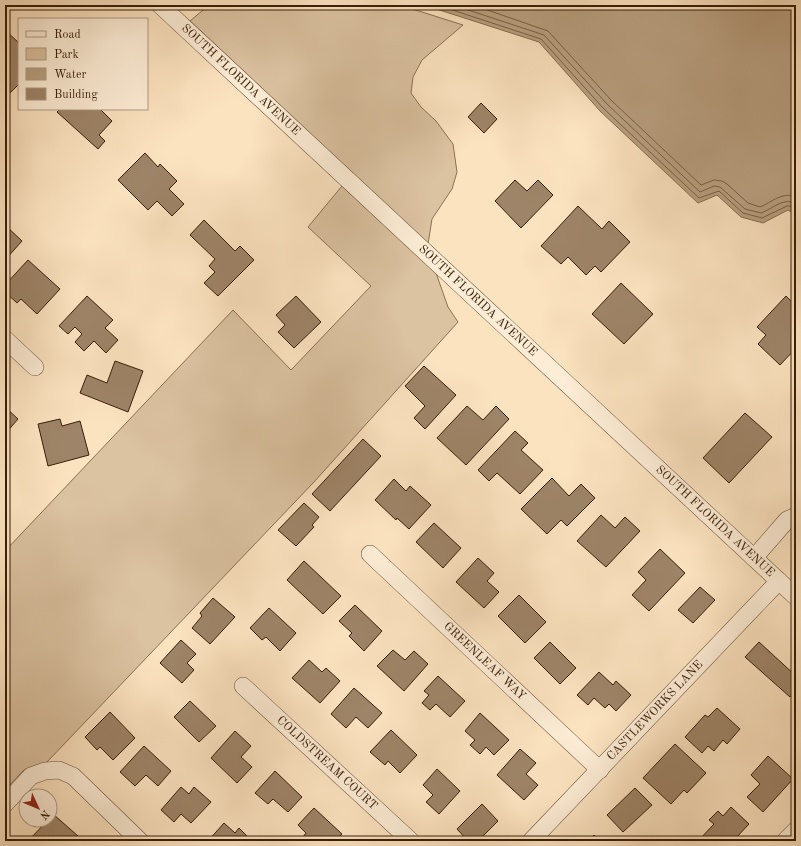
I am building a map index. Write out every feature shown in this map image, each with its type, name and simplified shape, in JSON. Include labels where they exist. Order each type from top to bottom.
[{"type":"street","name":"SOUTH FLORIDA AVENUE","points":[[160,5],[796,597]]},
{"type":"street","points":[[5,339],[35,367]]},
{"type":"street","points":[[754,558],[787,520],[796,516]]},
{"type":"street","name":"GREENLEAF WAY","points":[[370,554],[600,770]]},
{"type":"street","name":"CASTLEWORKS LANE","points":[[531,841],[779,581]]},
{"type":"street","name":"COLDSTREAM COURT","points":[[243,686],[411,841]]},
{"type":"street","points":[[5,804],[31,776],[45,771],[59,770],[73,776],[140,841]]},
{"type":"street","points":[[786,841],[796,830]]},
{"type":"green space","points":[[209,5],[400,5],[463,25],[422,60],[413,77],[411,93],[421,107],[436,121],[453,144],[457,172],[452,189],[432,219],[428,244],[190,21]]},
{"type":"green space","points":[[342,186],[436,273],[448,307],[458,322],[314,482],[47,762],[24,770],[5,790],[5,551],[233,310],[291,370],[371,286],[308,227]]},
{"type":"water","points":[[424,5],[796,5],[796,215],[788,210],[763,223],[741,217],[717,195],[698,203],[600,111],[539,42]]},
{"type":"building","points":[[5,30],[18,42],[18,85],[7,96],[5,94]]},
{"type":"building","points":[[481,103],[497,119],[484,133],[468,117]]},
{"type":"building","points":[[59,110],[101,110],[112,121],[99,135],[105,141],[98,149],[57,112]]},
{"type":"building","points":[[145,153],[158,167],[160,164],[177,181],[169,189],[184,204],[172,216],[157,201],[148,210],[118,180]]},
{"type":"building","points":[[515,180],[527,191],[538,180],[553,195],[521,228],[495,201]]},
{"type":"building","points":[[578,206],[602,229],[609,221],[630,242],[601,272],[595,266],[586,275],[568,257],[561,264],[541,246]]},
{"type":"building","points":[[204,220],[235,251],[240,246],[254,260],[218,296],[204,283],[215,272],[209,266],[215,259],[190,235]]},
{"type":"building","points":[[5,225],[22,241],[5,260]]},
{"type":"building","points":[[28,260],[60,289],[37,314],[21,299],[17,303],[5,292],[5,285]]},
{"type":"building","points":[[621,283],[653,314],[624,344],[592,314]]},
{"type":"building","points":[[87,296],[113,320],[105,328],[118,340],[106,353],[94,341],[84,351],[75,342],[82,334],[75,327],[68,334],[59,326]]},
{"type":"building","points":[[296,296],[321,322],[294,348],[278,332],[285,325],[276,315]]},
{"type":"building","points":[[786,296],[796,306],[796,348],[780,365],[758,344],[766,335],[757,327]]},
{"type":"building","points":[[115,361],[143,371],[128,412],[80,393],[87,375],[107,383]]},
{"type":"building","points":[[424,366],[456,395],[425,429],[414,418],[425,406],[405,386]]},
{"type":"building","points":[[467,406],[483,420],[496,406],[509,419],[466,465],[437,438]]},
{"type":"building","points":[[5,407],[18,419],[5,434]]},
{"type":"building","points":[[745,413],[772,437],[729,483],[703,458]]},
{"type":"building","points":[[60,419],[62,426],[80,421],[89,455],[48,466],[38,424]]},
{"type":"building","points":[[515,431],[528,443],[521,450],[543,470],[520,494],[497,473],[489,481],[478,470]]},
{"type":"building","points":[[363,439],[381,456],[330,511],[312,494]]},
{"type":"building","points":[[552,478],[569,496],[581,484],[595,498],[567,526],[561,520],[547,534],[521,509]]},
{"type":"building","points":[[394,479],[406,491],[410,486],[431,505],[409,529],[397,518],[396,520],[375,500]]},
{"type":"building","points":[[304,503],[319,517],[312,525],[314,527],[296,546],[278,530]]},
{"type":"building","points":[[601,515],[615,528],[625,517],[640,531],[606,567],[577,541]]},
{"type":"building","points":[[434,523],[461,548],[443,568],[416,542]]},
{"type":"building","points":[[660,549],[685,573],[649,611],[632,595],[646,580],[638,572]]},
{"type":"building","points":[[478,558],[494,573],[487,581],[499,592],[484,608],[456,582]]},
{"type":"building","points":[[304,561],[341,596],[323,614],[287,580]]},
{"type":"building","points":[[700,587],[715,600],[693,623],[678,610]]},
{"type":"building","points":[[519,595],[546,622],[525,643],[498,616]]},
{"type":"building","points":[[213,598],[235,617],[210,644],[192,628],[202,616],[200,613]]},
{"type":"building","points":[[355,605],[382,631],[364,651],[349,636],[352,633],[339,621]]},
{"type":"building","points":[[269,608],[296,633],[280,651],[266,637],[262,640],[250,628]]},
{"type":"building","points":[[181,640],[196,654],[187,663],[194,670],[182,683],[160,663]]},
{"type":"building","points":[[550,642],[576,668],[560,684],[534,658]]},
{"type":"building","points":[[759,642],[796,676],[796,690],[790,697],[745,657]]},
{"type":"building","points":[[393,650],[405,660],[414,651],[428,664],[404,691],[377,666]]},
{"type":"building","points":[[309,660],[322,672],[326,668],[340,681],[320,703],[292,678]]},
{"type":"building","points":[[599,672],[613,685],[616,681],[631,695],[616,711],[609,704],[605,708],[594,698],[588,705],[577,695]]},
{"type":"building","points":[[438,676],[465,701],[450,717],[436,704],[430,710],[422,703],[429,695],[424,691]]},
{"type":"building","points":[[354,688],[382,713],[368,728],[356,717],[346,728],[331,714]]},
{"type":"building","points":[[190,701],[216,726],[199,742],[174,717]]},
{"type":"building","points":[[717,708],[740,729],[727,744],[723,740],[714,751],[708,746],[702,753],[685,737],[705,715],[708,717]]},
{"type":"building","points":[[110,712],[135,738],[113,760],[100,747],[97,750],[85,737]]},
{"type":"building","points":[[480,713],[509,740],[494,755],[486,747],[480,754],[470,745],[475,740],[465,731]]},
{"type":"building","points":[[391,730],[417,755],[400,773],[388,761],[385,765],[370,752]]},
{"type":"building","points":[[235,731],[251,746],[241,757],[252,767],[237,783],[211,758]]},
{"type":"building","points":[[675,744],[706,773],[687,793],[684,790],[671,804],[643,778]]},
{"type":"building","points":[[144,746],[171,771],[158,786],[146,775],[135,786],[120,772]]},
{"type":"building","points":[[520,749],[536,763],[526,774],[538,785],[524,800],[497,775]]},
{"type":"building","points":[[768,756],[793,779],[763,812],[747,797],[760,784],[751,775]]},
{"type":"building","points":[[437,769],[460,791],[439,814],[426,802],[433,795],[423,785]]},
{"type":"building","points":[[275,771],[302,797],[288,812],[273,799],[268,804],[255,793]]},
{"type":"building","points":[[181,787],[189,794],[194,787],[211,802],[191,823],[181,814],[174,822],[161,810]]},
{"type":"building","points":[[635,788],[652,805],[623,832],[607,815]]},
{"type":"building","points":[[482,804],[498,821],[478,841],[468,841],[457,829]]},
{"type":"building","points":[[731,807],[749,824],[733,841],[699,840],[714,824],[709,820],[718,811],[723,816]]},
{"type":"building","points":[[314,808],[342,834],[335,841],[308,841],[303,837],[306,833],[298,825]]},
{"type":"building","points":[[58,818],[78,836],[73,841],[28,841],[40,828],[58,828]]},
{"type":"building","points":[[224,823],[235,833],[239,828],[249,838],[246,841],[208,841]]},
{"type":"building","points":[[594,835],[600,841],[589,841]]}]
